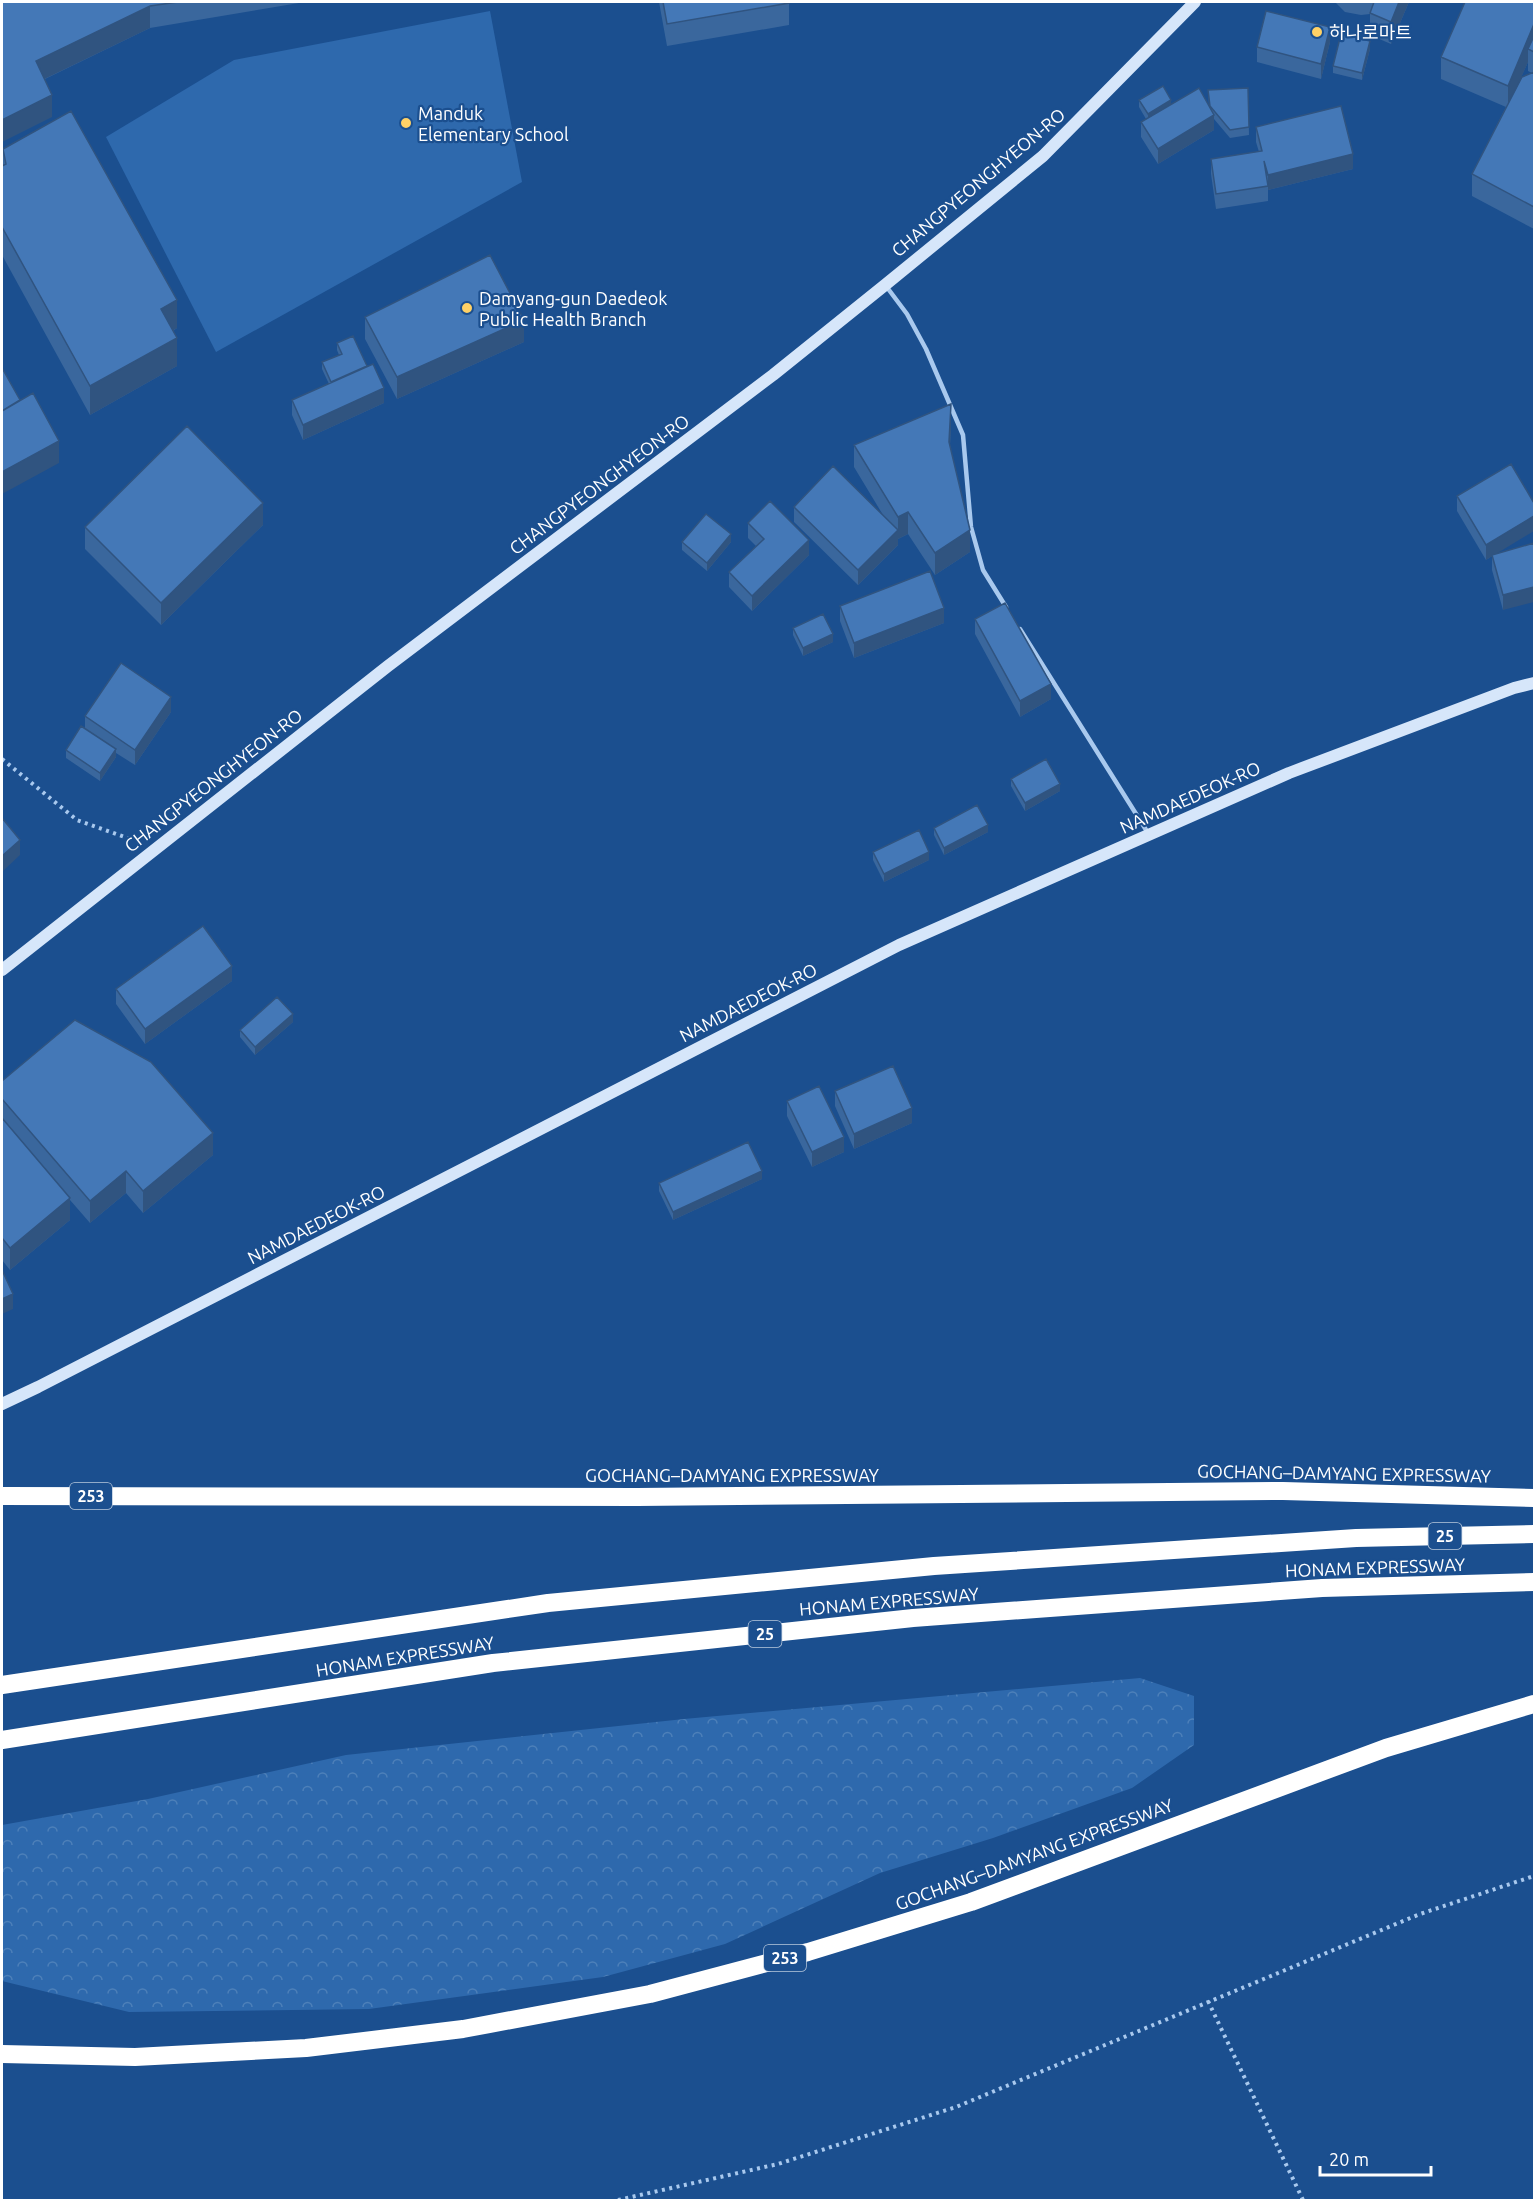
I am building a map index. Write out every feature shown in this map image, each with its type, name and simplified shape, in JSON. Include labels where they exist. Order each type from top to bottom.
[{"type":"highway","name":"GOCHANG–DAMYANG EXPRESSWAY","points":[[2,1496],[637,1497],[1283,1491],[1534,1498]]},
{"type":"highway","name":"HONAM EXPRESSWAY","points":[[2,1685],[560,1601],[934,1566],[1356,1538],[1534,1534]]},
{"type":"highway","name":"HONAM EXPRESSWAY","points":[[2,1740],[494,1663],[913,1618],[1322,1588],[1534,1582]]},
{"type":"highway","name":"GOCHANG–DAMYANG EXPRESSWAY","points":[[2,2054],[135,2057],[306,2048],[463,2029],[650,1994],[808,1952],[971,1902],[1386,1748],[1534,1704]]},
{"type":"main road","name":"CHANGPYEONGHYEON-RO","points":[[2,970],[388,666],[764,382],[885,285],[1043,156],[1195,2]]},
{"type":"main road","name":"NAMDAEDEOK-RO","points":[[2,1404],[899,945],[1288,773],[1514,688],[1534,683]]},
{"type":"lane","points":[[885,285],[907,314],[926,349],[963,435],[971,527],[983,570],[1007,609]]},
{"type":"lane","points":[[1013,619],[1149,835]]},
{"type":"path","points":[[2,759],[77,820],[156,848]]},
{"type":"path","points":[[618,2200],[778,2164],[956,2107],[1420,1914],[1534,1876]]},
{"type":"path","points":[[1208,2001],[1303,2200]]},
{"type":"green space","points":[[490,11],[522,182],[216,352],[106,137],[234,60]]},
{"type":"green space","points":[[1140,1678],[1194,1696],[1194,1745],[1132,1788],[993,1838],[880,1873],[725,1944],[603,1977],[369,2009],[129,2012],[2,1981],[2,1825],[148,1799],[346,1755],[684,1719]]},
{"type":"building","points":[[2,2],[178,2],[150,6],[36,61],[52,95],[2,120]]},
{"type":"building","points":[[663,2],[789,2],[789,3],[667,24]]},
{"type":"building","points":[[1374,2],[1399,2],[1391,22],[1370,13]]},
{"type":"building","points":[[1465,2],[1534,2],[1534,24],[1508,86],[1441,57]]},
{"type":"building","points":[[1266,11],[1330,27],[1321,64],[1257,47]]},
{"type":"building","points":[[1341,34],[1370,41],[1362,73],[1333,66]]},
{"type":"building","points":[[1534,36],[1534,52],[1528,49]]},
{"type":"building","points":[[1534,72],[1534,207],[1472,174],[1522,77]]},
{"type":"building","points":[[1163,86],[1171,100],[1148,114],[1139,100]]},
{"type":"building","points":[[1199,88],[1214,115],[1158,149],[1141,122]]},
{"type":"building","points":[[1248,88],[1249,127],[1230,130],[1210,106],[1208,90]]},
{"type":"building","points":[[1341,106],[1353,154],[1268,175],[1264,161],[1268,186],[1216,194],[1211,159],[1262,151],[1256,127]]},
{"type":"building","points":[[71,111],[177,300],[161,309],[177,338],[90,386],[2,227],[2,166],[6,164],[3,149]]},
{"type":"building","name":"Damyang-gun Daedeok Public Health Branch","points":[[490,255],[524,320],[397,377],[365,317]]},
{"type":"building","points":[[353,336],[367,366],[331,382],[322,362],[342,354],[337,343]]},
{"type":"building","points":[[373,364],[384,388],[303,425],[292,400]]},
{"type":"building","points":[[2,368],[20,400],[2,411]]},
{"type":"building","points":[[33,393],[59,441],[2,472],[2,411]]},
{"type":"building","points":[[951,404],[949,442],[970,530],[935,553],[908,512],[898,517],[854,445]]},
{"type":"building","points":[[187,426],[263,503],[161,603],[85,527]]},
{"type":"building","points":[[1511,464],[1534,503],[1534,516],[1486,545],[1457,496]]},
{"type":"building","points":[[833,466],[898,530],[858,570],[794,507]]},
{"type":"building","points":[[770,501],[809,540],[752,596],[729,572],[764,539],[748,523]]},
{"type":"building","points":[[706,514],[731,534],[707,563],[682,542]]},
{"type":"building","points":[[1534,543],[1534,587],[1503,595],[1492,555]]},
{"type":"building","points":[[930,571],[944,608],[854,643],[840,606]]},
{"type":"building","points":[[1005,603],[1051,684],[1020,701],[975,619]]},
{"type":"building","points":[[823,614],[833,634],[803,648],[793,628]]},
{"type":"building","points":[[121,663],[171,697],[135,750],[85,716]]},
{"type":"building","points":[[81,726],[116,749],[100,773],[66,750]]},
{"type":"building","points":[[1046,759],[1060,784],[1025,803],[1011,779]]},
{"type":"building","points":[[977,805],[988,825],[944,848],[934,828]]},
{"type":"building","points":[[2,818],[20,840],[2,856]]},
{"type":"building","points":[[919,830],[929,852],[884,874],[873,852]]},
{"type":"building","points":[[203,926],[232,966],[145,1029],[116,989]]},
{"type":"building","points":[[277,997],[293,1014],[255,1047],[240,1030]]},
{"type":"building","points":[[75,1020],[151,1062],[213,1133],[143,1191],[126,1171],[90,1201],[2,1099],[2,1081]]},
{"type":"building","points":[[893,1066],[912,1108],[854,1134],[835,1091]]},
{"type":"building","points":[[819,1086],[844,1137],[812,1152],[787,1101]]},
{"type":"building","points":[[2,1118],[70,1198],[10,1248],[2,1238]]},
{"type":"building","points":[[748,1142],[762,1171],[673,1212],[659,1183]]},
{"type":"building","points":[[2,1270],[13,1294],[2,1299]]},
{"type":"place","name":"하나로마트","points":[[1317,32]]},
{"type":"place","name":"Manduk Elementary School","points":[[406,123]]},
{"type":"place","name":"Damyang-gun Daedeok Public Health Branch","points":[[467,308]]}]
